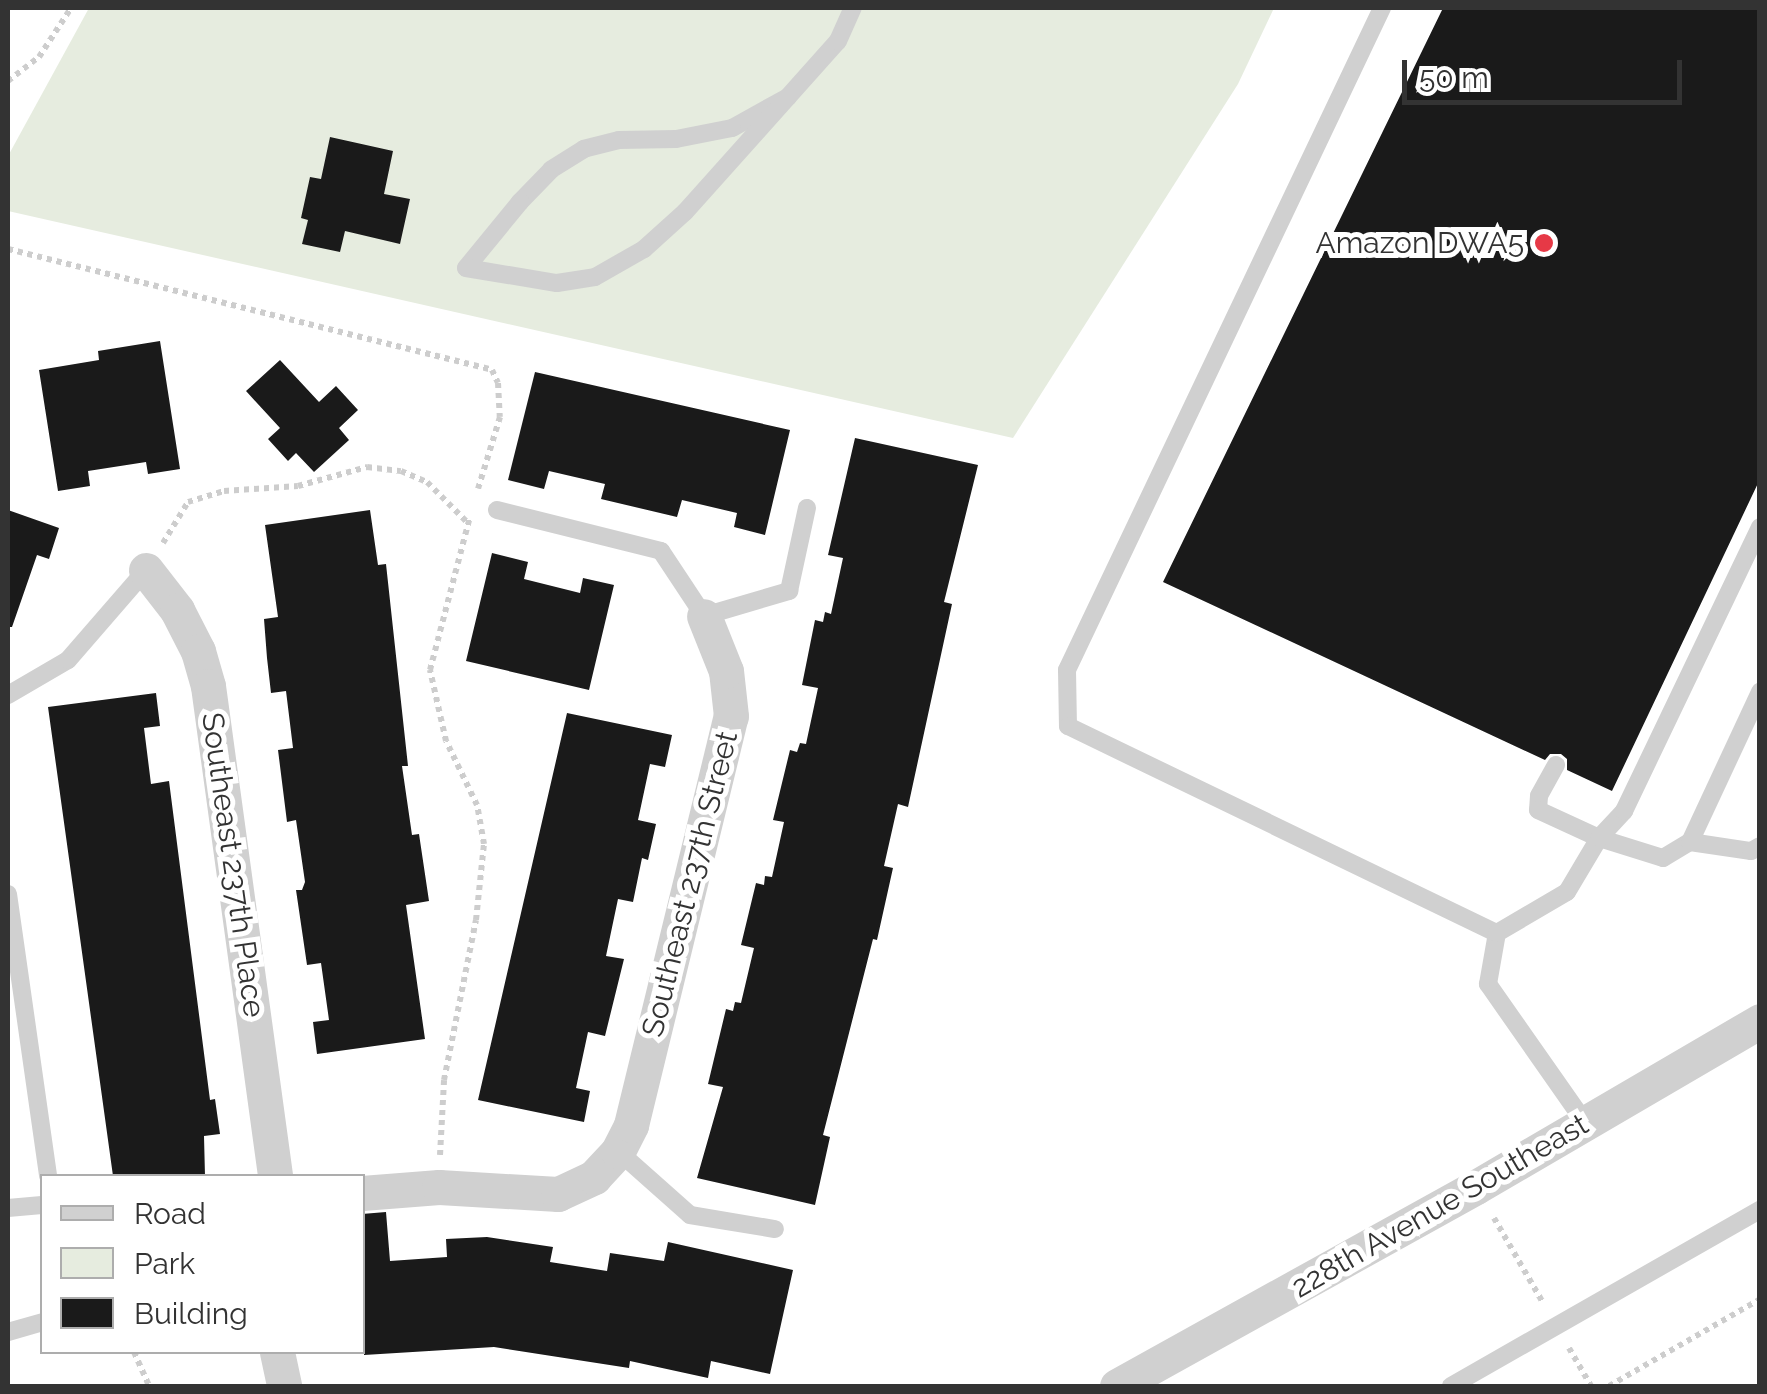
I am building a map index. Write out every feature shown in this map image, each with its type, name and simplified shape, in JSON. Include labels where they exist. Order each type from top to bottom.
[{"type":"street","name":"Southeast 237th Place","points":[[146,570],[177,610],[198,651],[208,686],[275,1174]]},
{"type":"street","name":"Southeast 237th Street","points":[[618,1151],[631,1125],[731,716],[726,671],[704,616]]},
{"type":"street","name":"228th Avenue Southeast","points":[[1117,1386],[1476,1187],[1760,1021]]},
{"type":"street","points":[[365,1192],[438,1187],[558,1194],[594,1177],[618,1151]]},
{"type":"street","points":[[276,1354],[284,1386]]},
{"type":"lane","points":[[788,96],[732,128],[676,139],[619,140],[584,148],[552,170],[520,202],[466,268],[557,283],[595,276],[644,249],[685,212],[838,41],[853,8]]},
{"type":"lane","points":[[1382,8],[1067,670],[1068,726],[1497,933]]},
{"type":"lane","points":[[497,510],[661,551],[704,616],[789,591],[807,508]]},
{"type":"lane","points":[[1586,1124],[1488,984],[1497,933],[1567,892],[1598,838],[1624,811],[1760,527]]},
{"type":"lane","points":[[8,695],[68,660],[146,570]]},
{"type":"lane","points":[[1556,765],[1539,796],[1538,810],[1598,838],[1663,858],[1690,842],[1760,692]]},
{"type":"lane","points":[[1690,842],[1751,851],[1760,846]]},
{"type":"lane","points":[[8,894],[48,1174]]},
{"type":"lane","points":[[618,1151],[690,1215],[775,1229]]},
{"type":"lane","points":[[8,1208],[40,1206]]},
{"type":"lane","points":[[1451,1386],[1760,1210]]},
{"type":"lane","points":[[8,1332],[40,1323]]},
{"type":"path","points":[[8,81],[39,56],[71,8]]},
{"type":"path","points":[[8,248],[492,370],[498,383],[500,417],[430,670],[446,740],[477,805],[484,844],[476,920],[444,1080],[438,1187]]},
{"type":"path","points":[[146,570],[188,502],[224,491],[298,486],[367,468],[401,471],[427,482],[468,524],[494,529],[497,510]]},
{"type":"path","points":[[1476,1187],[1590,1386]]},
{"type":"path","points":[[1609,1386],[1760,1299]]},
{"type":"path","points":[[135,1354],[149,1386]]},
{"type":"green space","points":[[89,8],[1274,8],[1238,84],[1013,438],[8,211],[8,156]]},
{"type":"building","name":"Amazon DWA5","points":[[1443,8],[1760,8],[1760,479],[1612,791],[1567,770],[1567,759],[1561,754],[1550,754],[1545,760],[1163,582]]},
{"type":"building","points":[[330,137],[393,151],[384,194],[410,199],[400,244],[345,231],[340,252],[302,244],[308,220],[301,218],[310,177],[321,179]]},
{"type":"building","points":[[160,341],[180,469],[148,474],[146,462],[88,471],[90,486],[58,491],[39,370],[99,360],[98,351]]},
{"type":"building","points":[[280,360],[319,402],[336,386],[358,410],[339,428],[349,440],[314,472],[296,453],[288,461],[268,439],[280,428],[246,391]]},
{"type":"building","points":[[535,372],[790,430],[765,535],[734,527],[737,513],[682,500],[677,517],[601,499],[605,484],[549,471],[544,489],[508,480]]},
{"type":"building","points":[[855,438],[978,465],[944,602],[952,604],[908,807],[898,804],[884,866],[893,868],[877,940],[873,939],[823,1135],[830,1137],[815,1205],[697,1178],[723,1087],[708,1084],[726,1009],[733,1011],[735,1002],[741,1003],[754,948],[741,945],[756,883],[764,885],[765,876],[772,877],[784,822],[773,820],[790,750],[797,752],[800,743],[806,744],[818,688],[802,685],[815,620],[823,622],[825,612],[831,614],[843,558],[828,555]]},
{"type":"building","points":[[8,510],[59,528],[49,559],[37,555],[12,627],[8,627]]},
{"type":"building","points":[[370,510],[378,565],[386,564],[408,766],[402,766],[412,835],[419,834],[429,901],[406,905],[425,1039],[317,1054],[313,1022],[329,1020],[321,963],[307,965],[296,890],[302,890],[305,882],[296,820],[287,822],[278,750],[293,748],[286,691],[271,693],[264,619],[278,617],[265,525]]},
{"type":"building","points":[[492,553],[528,562],[524,579],[580,593],[583,578],[614,585],[589,690],[466,661]]},
{"type":"building","points":[[156,693],[160,726],[144,728],[151,784],[169,781],[210,1100],[215,1099],[220,1134],[204,1136],[205,1174],[113,1174],[48,707]]},
{"type":"building","points":[[567,713],[672,735],[665,767],[650,764],[638,820],[656,824],[648,860],[642,858],[633,902],[618,899],[606,956],[624,959],[605,1036],[588,1032],[576,1088],[590,1091],[584,1122],[478,1100]]},
{"type":"building","points":[[386,1212],[390,1261],[447,1257],[446,1239],[487,1237],[553,1247],[550,1262],[607,1271],[610,1253],[664,1261],[668,1242],[793,1270],[770,1374],[711,1361],[708,1378],[630,1361],[629,1368],[494,1347],[364,1355],[365,1214]]},
{"type":"place","name":"Amazon DWA5","points":[[1544,243]]}]
